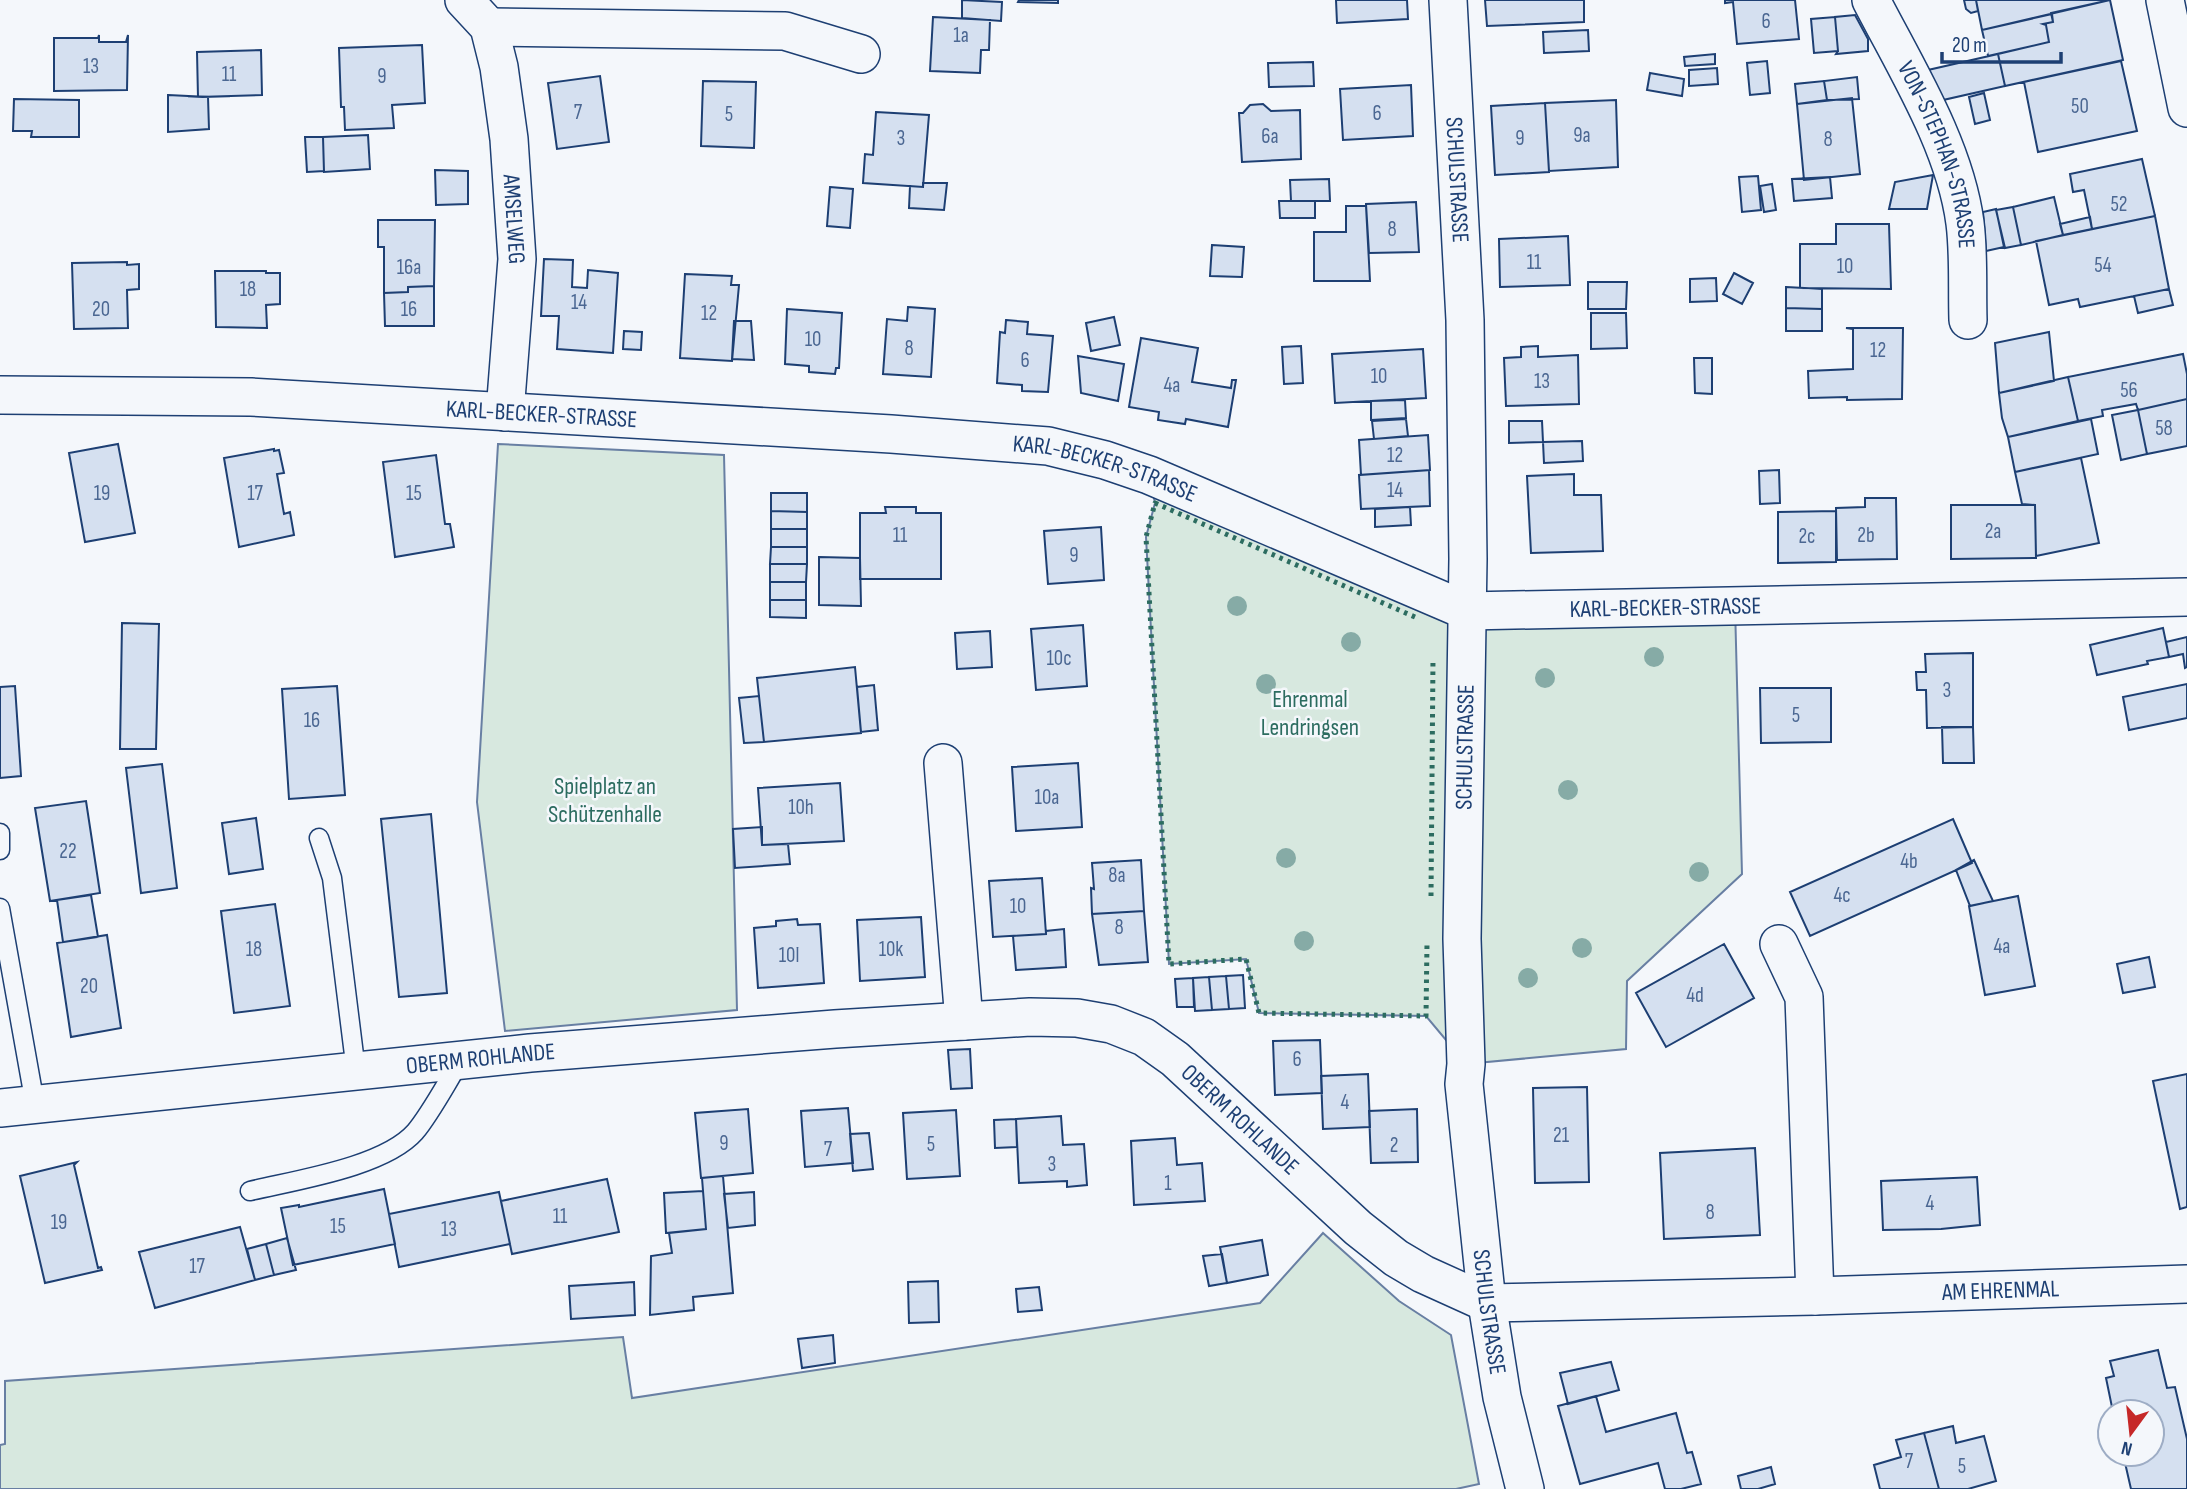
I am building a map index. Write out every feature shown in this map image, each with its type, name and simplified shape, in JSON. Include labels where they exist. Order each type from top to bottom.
[{"type":"street","name":"AMSELWEG","points":[[464,0],[489,27],[499,67],[509,139],[517,259],[505,412]]},
{"type":"street","name":"SCHULSTRASSE","points":[[1448,0],[1465,320],[1467,611],[1462,939],[1466,1064],[1464,1084],[1487,1303],[1502,1396],[1525,1489]]},
{"type":"street","name":"VON-STEPHAN-STRASSE","points":[[1871,0],[1933,123],[1955,177],[1965,223],[1968,320]]},
{"type":"street","points":[[2165,0],[2187,108]]},
{"type":"street","points":[[489,27],[785,31],[861,54]]},
{"type":"street","name":"KARL-BECKER-STRASSE","points":[[0,395],[251,397],[891,434],[1048,446],[1105,460],[1149,475],[1467,611],[2187,597]]},
{"type":"street","points":[[943,764],[964,1021]]},
{"type":"street","points":[[1779,944],[1804,997],[1815,1296]]},
{"type":"street","name":"OBERM ROHLANDE","points":[[17,1106],[461,1060],[766,1034],[1030,1017],[1077,1018],[1111,1024],[1144,1037],[1175,1059],[1358,1228],[1396,1258],[1423,1274],[1487,1303]]},
{"type":"street","name":"AM EHRENMAL","points":[[1487,1303],[2187,1284]]},
{"type":"lane","points":[[0,833],[0,850]]},
{"type":"lane","points":[[319,838],[332,878],[356,1071]]},
{"type":"lane","points":[[0,908],[17,1106]]},
{"type":"lane","points":[[250,1191],[385,1155],[414,1133],[461,1060]]},
{"type":"green space","name":"Spielplatz an Schützenhalle","points":[[498,444],[724,455],[737,1010],[505,1031],[477,802]]},
{"type":"green space","name":"Ehrenmal Lendringsen","points":[[1149,475],[1467,611],[1735,606],[1742,874],[1627,981],[1626,1049],[1466,1064],[1426,1016],[1259,1013],[1246,959],[1169,964],[1146,537],[1155,503]]},
{"type":"green space","points":[[1323,1233],[1399,1301],[1451,1335],[1479,1484],[1456,1489],[0,1489],[0,1445],[5,1444],[5,1381],[623,1337],[632,1398],[1260,1303]]},
{"type":"building","points":[[962,0],[1002,2],[1001,21],[962,18]]},
{"type":"building","points":[[1058,0],[1058,3],[1018,2]]},
{"type":"building","points":[[1336,0],[1407,0],[1408,19],[1337,23]]},
{"type":"building","points":[[1485,0],[1584,0],[1584,22],[1487,26]]},
{"type":"building","points":[[1725,0],[1795,0],[1799,39],[1737,44],[1733,2],[1725,3]]},
{"type":"building","points":[[1964,0],[1976,0],[1978,11],[1971,13],[1966,9]]},
{"type":"building","points":[[1976,0],[2110,0],[1982,30]]},
{"type":"building","points":[[2110,0],[2123,60],[2005,86],[1998,54],[2049,42],[2046,25],[2043,24],[2053,22],[2051,13]]},
{"type":"building","points":[[2052,14],[2053,22],[2043,24],[2046,25],[2049,42],[1988,56],[1982,30]]},
{"type":"building","points":[[1855,15],[1868,39],[1868,51],[1836,54],[1835,17]]},
{"type":"building","points":[[933,17],[990,20],[989,50],[981,50],[980,73],[930,71]]},
{"type":"building","points":[[1835,17],[1838,51],[1814,53],[1811,19]]},
{"type":"building","points":[[1588,30],[1589,51],[1544,53],[1543,32]]},
{"type":"building","points":[[99,35],[99,42],[126,42],[128,35],[127,90],[54,91],[54,38],[98,38]]},
{"type":"building","points":[[422,45],[425,103],[392,105],[394,128],[345,130],[344,107],[341,107],[339,48]]},
{"type":"building","points":[[261,50],[262,95],[198,97],[197,52]]},
{"type":"building","points":[[1715,54],[1715,64],[1685,66],[1684,57]]},
{"type":"building","points":[[1998,54],[2005,86],[1943,100],[1928,70]]},
{"type":"building","points":[[1767,61],[1770,93],[1750,95],[1747,63]]},
{"type":"building","points":[[2121,61],[2137,131],[2038,152],[2024,82]]},
{"type":"building","points":[[1313,62],[1314,86],[1269,87],[1268,63]]},
{"type":"building","points":[[1717,68],[1718,84],[1689,86],[1689,70]]},
{"type":"building","points":[[1650,73],[1684,79],[1682,96],[1647,90]]},
{"type":"building","points":[[600,76],[609,142],[557,149],[548,83]]},
{"type":"building","points":[[1857,77],[1859,99],[1827,100],[1824,81]]},
{"type":"building","points":[[703,81],[756,82],[754,148],[701,146]]},
{"type":"building","points":[[1824,81],[1827,100],[1797,104],[1795,84]]},
{"type":"building","points":[[1411,85],[1413,136],[1343,140],[1340,89]]},
{"type":"building","points":[[1984,93],[1990,120],[1975,124],[1969,97]]},
{"type":"building","points":[[168,95],[208,97],[209,129],[168,132]]},
{"type":"building","points":[[1852,98],[1860,174],[1804,180],[1797,104]]},
{"type":"building","points":[[14,99],[79,100],[79,137],[31,137],[32,131],[13,131]]},
{"type":"building","points":[[1616,100],[1618,167],[1549,171],[1545,103]]},
{"type":"building","points":[[1545,103],[1549,172],[1495,175],[1491,106]]},
{"type":"building","points":[[1263,104],[1271,111],[1300,110],[1301,159],[1242,162],[1239,113],[1243,113],[1250,105]]},
{"type":"building","points":[[876,112],[929,115],[923,187],[863,183],[865,154],[873,155]]},
{"type":"building","points":[[368,135],[370,169],[324,172],[323,137]]},
{"type":"building","points":[[305,137],[323,137],[324,171],[307,172]]},
{"type":"building","points":[[2142,159],[2155,216],[2092,229],[2084,190],[2073,192],[2070,174]]},
{"type":"building","points":[[435,170],[468,171],[468,204],[436,205]]},
{"type":"building","points":[[1933,175],[1927,209],[1889,209],[1895,182]]},
{"type":"building","points":[[1758,176],[1761,210],[1742,212],[1739,177]]},
{"type":"building","points":[[1830,177],[1832,198],[1794,201],[1792,179]]},
{"type":"building","points":[[1329,179],[1330,201],[1291,201],[1290,180]]},
{"type":"building","points":[[923,183],[947,183],[944,210],[909,208],[910,186],[923,187]]},
{"type":"building","points":[[1772,184],[1776,210],[1764,212],[1760,186]]},
{"type":"building","points":[[830,187],[853,189],[850,228],[827,226]]},
{"type":"building","points":[[2054,197],[2063,235],[2021,245],[2013,207]]},
{"type":"building","points":[[1279,201],[1315,201],[1315,218],[1280,218]]},
{"type":"building","points":[[1416,202],[1419,252],[1369,253],[1366,204]]},
{"type":"building","points":[[1346,206],[1366,206],[1370,281],[1314,281],[1314,232],[1346,232]]},
{"type":"building","points":[[2013,207],[2021,245],[2005,248],[1996,210]]},
{"type":"building","points":[[1996,209],[2004,247],[1986,251],[1983,212]]},
{"type":"building","points":[[2155,216],[2169,289],[2080,307],[2078,299],[2049,305],[2036,241]]},
{"type":"building","points":[[2090,217],[2092,229],[2063,235],[2060,224]]},
{"type":"building","points":[[378,220],[435,220],[434,286],[408,287],[408,292],[384,293],[384,247],[378,247]]},
{"type":"building","points":[[1836,224],[1889,224],[1891,289],[1800,288],[1800,244],[1836,244]]},
{"type":"building","points":[[1568,236],[1570,285],[1500,287],[1499,239]]},
{"type":"building","points":[[1212,245],[1244,247],[1242,277],[1210,276]]},
{"type":"building","points":[[544,259],[573,260],[572,287],[587,288],[588,270],[618,273],[613,353],[557,349],[559,316],[541,316]]},
{"type":"building","points":[[127,262],[127,265],[139,264],[139,289],[127,290],[128,328],[74,329],[72,263]]},
{"type":"building","points":[[215,271],[280,273],[280,304],[266,305],[267,328],[216,327]]},
{"type":"building","points":[[1734,273],[1753,283],[1742,304],[1723,294]]},
{"type":"building","points":[[685,274],[732,276],[731,285],[739,285],[732,361],[680,358]]},
{"type":"building","points":[[1716,278],[1717,301],[1690,302],[1690,279]]},
{"type":"building","points":[[1588,282],[1627,282],[1626,309],[1588,309]]},
{"type":"building","points":[[434,286],[434,326],[385,326],[384,293],[408,292],[408,287]]},
{"type":"building","points":[[1786,287],[1822,289],[1822,309],[1786,308]]},
{"type":"building","points":[[2169,289],[2173,305],[2138,313],[2134,296]]},
{"type":"building","points":[[908,307],[935,309],[931,377],[883,374],[887,319],[907,321]]},
{"type":"building","points":[[1786,308],[1822,309],[1822,331],[1786,331]]},
{"type":"building","points":[[787,309],[842,313],[839,368],[836,368],[835,374],[809,372],[809,366],[785,364]]},
{"type":"building","points":[[1591,313],[1626,313],[1627,348],[1591,349]]},
{"type":"building","points":[[1114,317],[1120,345],[1091,351],[1086,323]]},
{"type":"building","points":[[1006,320],[1028,322],[1027,334],[1053,336],[1048,392],[1022,391],[1022,385],[997,383],[1000,332],[1005,333]]},
{"type":"building","points":[[734,321],[751,321],[754,360],[732,359]]},
{"type":"building","points":[[1846,328],[1903,328],[1902,399],[1809,398],[1808,371],[1853,369],[1853,329]]},
{"type":"building","points":[[624,331],[642,332],[641,350],[623,349]]},
{"type":"building","points":[[2049,332],[2054,381],[1999,393],[1995,343]]},
{"type":"building","points":[[1141,338],[1198,348],[1192,382],[1231,388],[1232,380],[1236,380],[1228,427],[1186,419],[1185,424],[1158,420],[1159,412],[1129,407]]},
{"type":"building","points":[[1301,346],[1303,383],[1284,384],[1282,347]]},
{"type":"building","points":[[1538,346],[1538,357],[1578,355],[1579,404],[1506,406],[1504,358],[1521,357],[1521,347]]},
{"type":"building","points":[[1423,349],[1426,398],[1335,403],[1332,354]]},
{"type":"building","points":[[2183,354],[2187,374],[2187,399],[2138,410],[2136,404],[2102,410],[2103,416],[2078,421],[2068,377]]},
{"type":"building","points":[[1078,356],[1124,364],[1118,401],[1081,393]]},
{"type":"building","points":[[1694,358],[1712,358],[1712,394],[1695,393]]},
{"type":"building","points":[[2068,377],[2078,421],[2008,437],[1999,393]]},
{"type":"building","points":[[2187,399],[2187,446],[2147,454],[2138,410]]},
{"type":"building","points":[[1405,400],[1406,418],[1371,420],[1371,401]]},
{"type":"building","points":[[2138,410],[2147,454],[2121,460],[2112,415]]},
{"type":"building","points":[[1406,419],[1408,436],[1374,439],[1372,421]]},
{"type":"building","points":[[2091,419],[2098,454],[2015,472],[2008,437]]},
{"type":"building","points":[[1509,421],[1542,421],[1543,442],[1509,443]]},
{"type":"building","points":[[1428,435],[1430,470],[1361,475],[1359,440]]},
{"type":"building","points":[[1582,441],[1583,461],[1544,463],[1543,442]]},
{"type":"building","points":[[118,444],[135,533],[85,542],[69,453]]},
{"type":"building","points":[[279,450],[284,473],[277,474],[284,514],[290,512],[294,535],[239,547],[224,458]]},
{"type":"building","points":[[436,455],[445,524],[450,524],[454,547],[395,557],[383,462]]},
{"type":"building","points":[[2081,458],[2099,543],[2036,556],[2035,505],[2022,504],[2015,472]]},
{"type":"building","points":[[1429,470],[1430,506],[1361,509],[1359,475]]},
{"type":"building","points":[[1779,470],[1780,503],[1760,504],[1759,471]]},
{"type":"building","points":[[1574,474],[1574,495],[1601,495],[1603,551],[1531,553],[1527,476]]},
{"type":"building","points":[[771,493],[807,493],[807,512],[771,511]]},
{"type":"building","points":[[1865,498],[1896,498],[1897,559],[1837,560],[1836,508],[1865,507]]},
{"type":"building","points":[[1951,505],[2035,505],[2036,558],[1951,559]]},
{"type":"building","points":[[885,507],[916,507],[916,513],[941,513],[941,579],[860,579],[860,513],[886,513]]},
{"type":"building","points":[[1410,507],[1411,525],[1375,527],[1375,509]]},
{"type":"building","points":[[771,511],[807,512],[807,529],[771,529]]},
{"type":"building","points":[[1836,511],[1836,562],[1778,563],[1778,512]]},
{"type":"building","points":[[1101,527],[1104,580],[1048,584],[1044,531]]},
{"type":"building","points":[[771,529],[807,529],[807,547],[771,547]]},
{"type":"building","points":[[771,547],[807,547],[807,564],[770,564]]},
{"type":"building","points":[[819,557],[860,558],[861,606],[819,605]]},
{"type":"building","points":[[770,564],[807,564],[806,582],[770,582]]},
{"type":"building","points":[[770,582],[806,582],[806,600],[770,600]]},
{"type":"building","points":[[770,600],[806,600],[806,618],[770,617]]},
{"type":"building","points":[[122,623],[159,624],[156,749],[120,749]]},
{"type":"building","points":[[1083,625],[1087,686],[1036,690],[1031,629]]},
{"type":"building","points":[[2163,628],[2169,657],[2097,675],[2090,645]]},
{"type":"building","points":[[990,631],[992,667],[957,669],[955,633]]},
{"type":"building","points":[[2187,637],[2185,668],[2183,654],[2169,657],[2166,642]]},
{"type":"building","points":[[1973,653],[1973,727],[1927,728],[1926,690],[1917,690],[1916,672],[1926,672],[1925,654]]},
{"type":"building","points":[[855,667],[861,733],[764,742],[757,678]]},
{"type":"building","points":[[2187,684],[2187,718],[2129,730],[2123,697]]},
{"type":"building","points":[[874,685],[878,730],[861,732],[857,687]]},
{"type":"building","points":[[15,686],[21,776],[0,778],[0,687]]},
{"type":"building","points":[[337,686],[345,795],[289,799],[282,689]]},
{"type":"building","points":[[1760,688],[1831,688],[1831,742],[1761,743]]},
{"type":"building","points":[[759,696],[764,742],[744,743],[739,698]]},
{"type":"building","points":[[1942,727],[1973,727],[1974,763],[1943,763]]},
{"type":"building","points":[[1078,763],[1082,827],[1016,831],[1012,767]]},
{"type":"building","points":[[162,764],[177,888],[141,893],[126,768]]},
{"type":"building","points":[[840,783],[844,841],[762,845],[758,788]]},
{"type":"building","points":[[86,801],[100,893],[50,901],[35,808]]},
{"type":"building","points":[[431,814],[447,993],[399,997],[381,819]]},
{"type":"building","points":[[256,818],[263,869],[229,874],[222,823]]},
{"type":"building","points":[[1953,819],[1972,863],[1810,936],[1790,892]]},
{"type":"building","points":[[762,827],[762,845],[788,844],[790,864],[735,868],[733,829]]},
{"type":"building","points":[[1141,860],[1144,911],[1092,914],[1092,863]]},
{"type":"building","points":[[1974,860],[1993,901],[1970,906],[1956,870]]},
{"type":"building","points":[[1042,878],[1046,934],[993,937],[989,881]]},
{"type":"building","points":[[91,895],[98,937],[63,942],[57,900]]},
{"type":"building","points":[[2018,896],[2035,986],[1985,995],[1969,906]]},
{"type":"building","points":[[275,904],[290,1006],[234,1013],[221,911]]},
{"type":"building","points":[[1144,911],[1148,962],[1099,965],[1092,914]]},
{"type":"building","points":[[921,917],[925,977],[860,981],[857,920]]},
{"type":"building","points":[[797,919],[798,925],[820,924],[824,983],[758,988],[754,928],[776,926],[776,921]]},
{"type":"building","points":[[1064,929],[1066,967],[1016,970],[1013,936],[1046,934],[1046,931]]},
{"type":"building","points":[[107,935],[121,1028],[71,1037],[57,943]]},
{"type":"building","points":[[1724,944],[1754,998],[1666,1047],[1636,993]]},
{"type":"building","points":[[2149,957],[2155,987],[2123,993],[2117,964]]},
{"type":"building","points":[[1243,975],[1245,1008],[1229,1009],[1226,976]]},
{"type":"building","points":[[1226,976],[1229,1009],[1212,1010],[1209,977]]},
{"type":"building","points":[[1209,977],[1212,1010],[1195,1011],[1193,978]]},
{"type":"building","points":[[1193,978],[1194,1007],[1177,1007],[1175,979]]},
{"type":"building","points":[[1320,1040],[1322,1093],[1275,1095],[1273,1041]]},
{"type":"building","points":[[970,1049],[972,1088],[951,1089],[948,1050]]},
{"type":"building","points":[[1368,1074],[1370,1127],[1323,1129],[1321,1076]]},
{"type":"building","points":[[2187,1074],[2187,1207],[2180,1209],[2153,1081]]},
{"type":"building","points":[[1587,1087],[1589,1182],[1535,1183],[1533,1088]]},
{"type":"building","points":[[848,1108],[853,1163],[805,1167],[801,1111]]},
{"type":"building","points":[[748,1109],[753,1173],[701,1178],[695,1113]]},
{"type":"building","points":[[1417,1109],[1418,1162],[1371,1163],[1369,1111]]},
{"type":"building","points":[[956,1110],[960,1176],[907,1179],[903,1113]]},
{"type":"building","points":[[1061,1116],[1063,1145],[1084,1144],[1087,1185],[1067,1187],[1067,1181],[1019,1183],[1016,1119]]},
{"type":"building","points":[[1016,1119],[1017,1147],[995,1148],[994,1120]]},
{"type":"building","points":[[869,1133],[873,1169],[853,1171],[850,1134]]},
{"type":"building","points":[[1175,1138],[1177,1165],[1202,1163],[1205,1201],[1134,1205],[1131,1141]]},
{"type":"building","points":[[1755,1148],[1760,1235],[1664,1239],[1660,1153]]},
{"type":"building","points":[[77,1162],[74,1165],[98,1268],[101,1267],[102,1270],[45,1283],[20,1176]]},
{"type":"building","points":[[723,1176],[733,1293],[693,1297],[694,1310],[650,1315],[651,1256],[672,1253],[669,1233],[706,1229],[702,1178]]},
{"type":"building","points":[[1977,1177],[1980,1225],[1883,1230],[1881,1181]]},
{"type":"building","points":[[607,1179],[619,1232],[512,1254],[501,1201]]},
{"type":"building","points":[[384,1189],[395,1244],[293,1265],[281,1208],[299,1207]]},
{"type":"building","points":[[703,1191],[706,1229],[666,1233],[664,1193]]},
{"type":"building","points":[[499,1192],[510,1244],[399,1267],[389,1214]]},
{"type":"building","points":[[754,1192],[755,1225],[728,1228],[724,1194]]},
{"type":"building","points":[[240,1227],[255,1280],[155,1308],[139,1252]]},
{"type":"building","points":[[287,1238],[296,1270],[274,1275],[266,1244]]},
{"type":"building","points":[[1262,1240],[1268,1275],[1227,1283],[1220,1247]]},
{"type":"building","points":[[266,1244],[274,1275],[255,1280],[247,1249]]},
{"type":"building","points":[[1222,1254],[1227,1283],[1209,1286],[1203,1256]]},
{"type":"building","points":[[938,1281],[939,1322],[909,1323],[908,1282]]},
{"type":"building","points":[[634,1282],[635,1315],[571,1319],[569,1286]]},
{"type":"building","points":[[1039,1287],[1042,1310],[1018,1312],[1016,1289]]},
{"type":"building","points":[[833,1335],[835,1363],[802,1368],[798,1339]]},
{"type":"building","points":[[2158,1350],[2167,1388],[2175,1387],[2187,1439],[2187,1489],[2131,1489],[2126,1468],[2166,1468],[2166,1398],[2110,1398],[2106,1378],[2114,1376],[2110,1361]]},
{"type":"building","points":[[1611,1362],[1619,1390],[1568,1404],[1560,1373]]},
{"type":"building","points":[[1596,1396],[1606,1432],[1676,1413],[1687,1453],[1692,1452],[1701,1484],[1681,1489],[1665,1489],[1658,1463],[1580,1484],[1558,1406]]},
{"type":"building","points":[[1953,1426],[1956,1443],[1984,1436],[1996,1481],[1968,1489],[1939,1489],[1924,1433]]},
{"type":"building","points":[[1924,1433],[1939,1489],[1880,1489],[1874,1465],[1901,1457],[1896,1440]]},
{"type":"building","points":[[1771,1467],[1775,1484],[1758,1489],[1741,1489],[1738,1476]]},
{"type":"hedge","points":[[1415,617],[1155,503],[1146,537],[1169,964],[1246,959],[1259,1013],[1426,1016],[1427,943]]},
{"type":"hedge","points":[[1431,896],[1433,658]]}]
